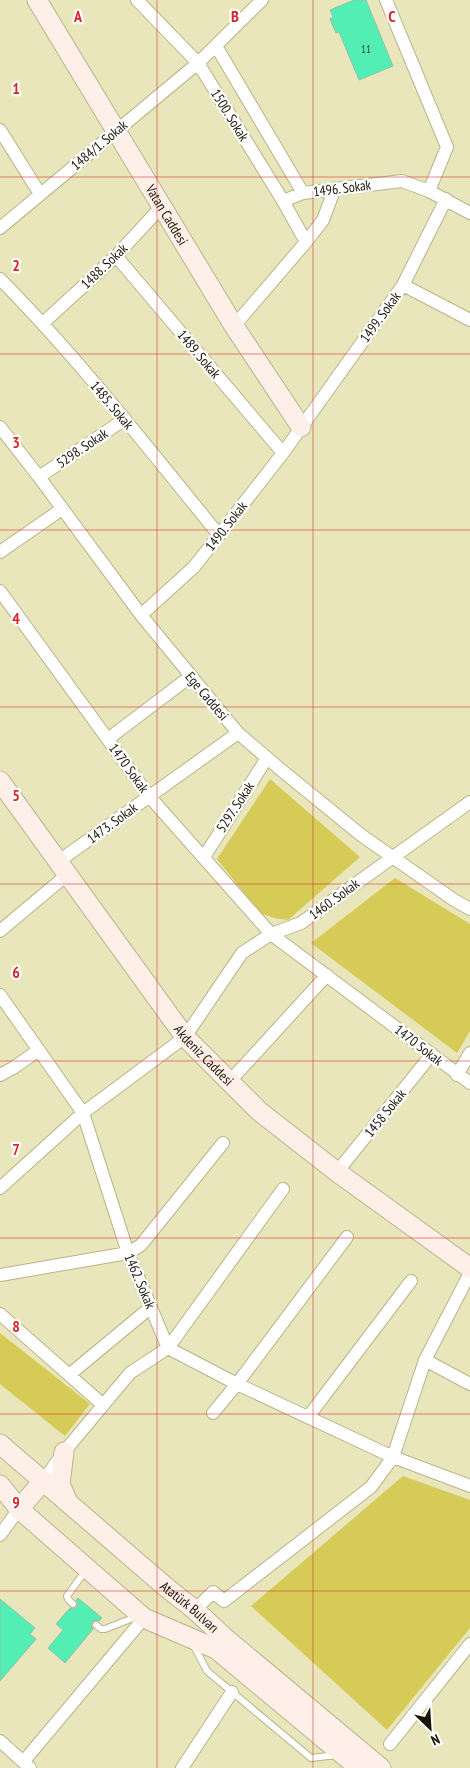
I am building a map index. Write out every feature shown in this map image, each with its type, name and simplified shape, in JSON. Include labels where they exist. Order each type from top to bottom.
[{"type":"street","name":"Vatan Caddesi","points":[[37,0],[234,326],[301,427]]},
{"type":"street","name":"1500. Sokak","points":[[137,0],[198,63],[306,242]]},
{"type":"street","name":"1484/1. Sokak","points":[[0,228],[198,63],[262,0]]},
{"type":"street","points":[[386,0],[447,147],[430,191],[470,213]]},
{"type":"street","name":"1500. Sokak","points":[[216,46],[303,192]]},
{"type":"street","points":[[0,130],[40,194]]},
{"type":"street","name":"1496. Sokak","points":[[283,201],[303,192],[402,180],[430,191]]},
{"type":"street","points":[[234,326],[323,220],[335,188]]},
{"type":"street","name":"1499. Sokak","points":[[301,427],[403,285],[446,199]]},
{"type":"street","name":"1488. Sokak","points":[[43,323],[116,256],[162,206]]},
{"type":"street","name":"1489. Sokak","points":[[116,256],[283,453]]},
{"type":"street","name":"1485. Sokak","points":[[0,279],[43,323],[220,535]]},
{"type":"street","points":[[403,285],[470,320]]},
{"type":"street","name":"5298. Sokak","points":[[39,477],[125,419]]},
{"type":"street","name":"Ege Caddesi","points":[[0,427],[141,615],[238,733],[361,835],[454,900],[470,909]]},
{"type":"street","name":"1490. Sokak","points":[[141,615],[194,567],[301,427]]},
{"type":"street","points":[[0,552],[62,509]]},
{"type":"street","name":"1470 Sokak","points":[[0,591],[150,796],[271,934],[470,1083]]},
{"type":"street","points":[[108,738],[191,676]]},
{"type":"street","name":"1473. Sokak","points":[[0,931],[64,868],[150,796],[238,733]]},
{"type":"street","name":"5297. Sokak","points":[[204,857],[267,758]]},
{"type":"street","name":"Akdeniz Caddesi","points":[[0,781],[185,1037],[259,1111],[337,1172],[470,1268]]},
{"type":"street","name":"1460. Sokak","points":[[271,934],[301,923],[470,802]]},
{"type":"street","points":[[0,1188],[83,1113],[185,1037],[242,953],[271,934]]},
{"type":"street","points":[[230,1081],[327,975]]},
{"type":"street","name":"1462. Sokak","points":[[0,995],[83,1113],[128,1253],[168,1348]]},
{"type":"street","points":[[0,1075],[39,1050]]},
{"type":"street","points":[[457,1074],[470,1053]]},
{"type":"street","name":"1458 Sokak","points":[[337,1172],[432,1054]]},
{"type":"street","points":[[0,1275],[128,1253],[141,1245],[223,1143]]},
{"type":"street","points":[[0,1534],[102,1404],[130,1373],[168,1348],[283,1189]]},
{"type":"street","points":[[213,1412],[237,1384],[347,1237]]},
{"type":"street","points":[[195,1610],[213,1592],[224,1601],[371,1488],[393,1457],[425,1360],[470,1273]]},
{"type":"street","points":[[308,1417],[411,1281]]},
{"type":"street","points":[[69,1375],[151,1307]]},
{"type":"street","points":[[0,1314],[102,1404]]},
{"type":"street","points":[[168,1348],[237,1384],[393,1457],[470,1486]]},
{"type":"street","points":[[425,1360],[470,1384]]},
{"type":"street","name":"Atatürk Bulvarı","points":[[0,1444],[68,1504],[195,1610],[224,1637],[381,1768]]},
{"type":"street","points":[[64,1452],[60,1484],[68,1504]]},
{"type":"street","name":"Atatürk Bulvarı","points":[[0,1485],[19,1508],[142,1617],[216,1650],[359,1768]]},
{"type":"street","points":[[0,1741],[27,1765],[142,1617]]},
{"type":"street","points":[[390,1744],[470,1644]]},
{"type":"street","points":[[182,1768],[232,1692]]},
{"type":"lane","points":[[73,1604],[68,1600],[67,1596],[87,1569]]},
{"type":"lane","points":[[96,1625],[101,1629],[106,1629],[142,1617]]},
{"type":"lane","points":[[190,1638],[207,1671],[311,1758],[342,1754]]},
{"type":"shaded area","points":[[270,779],[360,857],[288,920],[260,913],[217,859]]},
{"type":"shaded area","points":[[395,878],[470,924],[470,1031],[457,1053],[311,943]]},
{"type":"shaded area","points":[[0,1333],[90,1404],[65,1436],[0,1384]]},
{"type":"shaded area","points":[[403,1476],[470,1500],[470,1628],[387,1730],[251,1606]]},
{"type":"building","points":[[354,0],[366,0],[393,66],[359,80],[339,32],[336,33],[330,19],[333,17],[330,10]]},
{"type":"building","points":[[78,1598],[102,1618],[99,1621],[92,1622],[93,1629],[65,1663],[48,1648],[63,1630],[56,1624],[70,1608],[74,1609],[77,1607],[78,1603],[76,1600]]},
{"type":"building","points":[[0,1599],[35,1628],[30,1634],[36,1639],[0,1681]]}]
